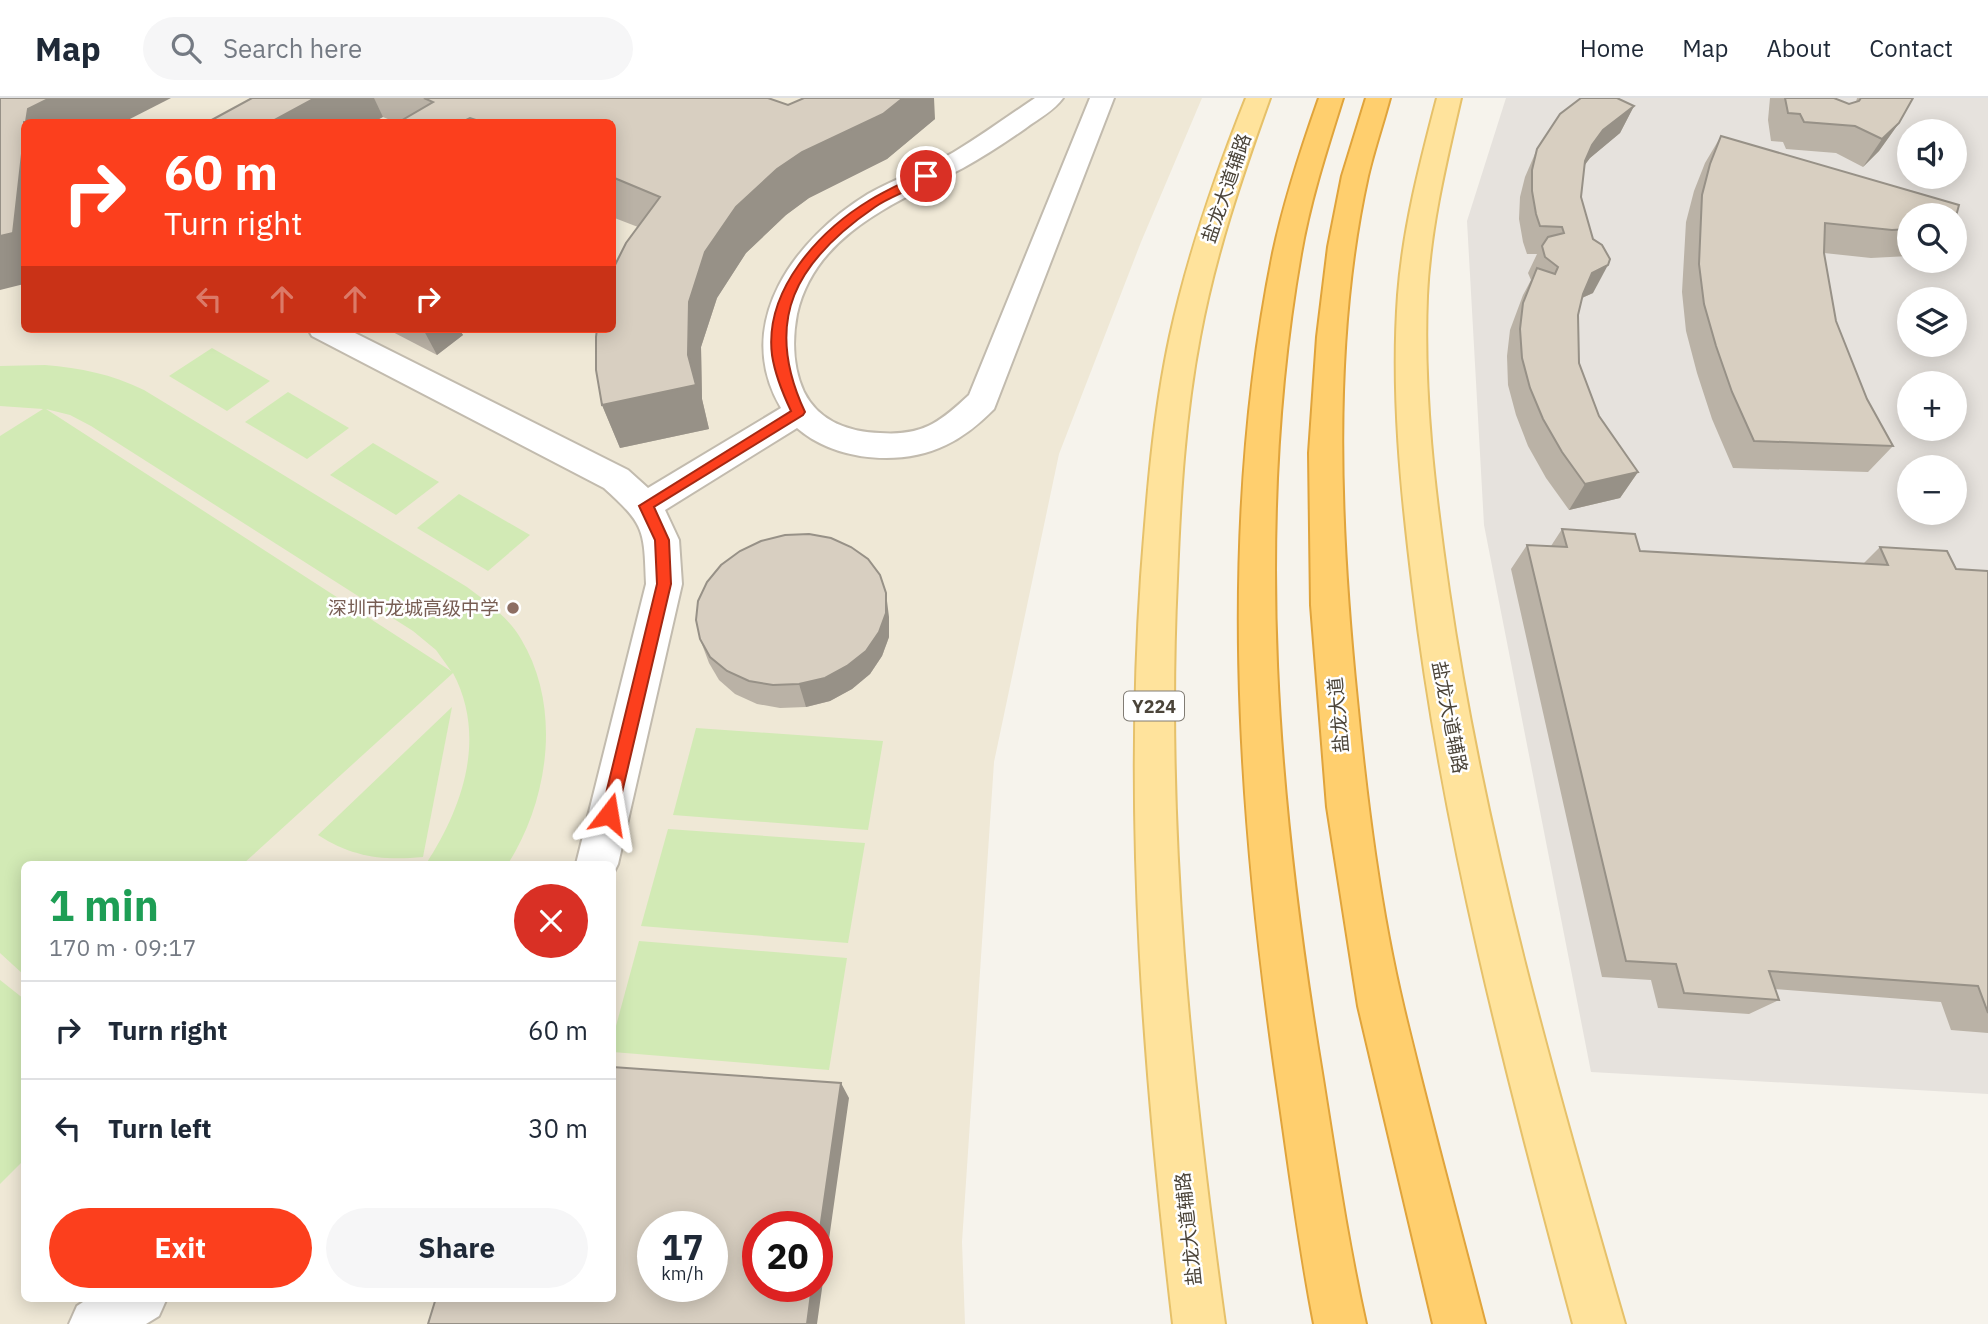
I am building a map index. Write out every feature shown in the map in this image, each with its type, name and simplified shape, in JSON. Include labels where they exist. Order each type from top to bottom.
[{"type":"highway","points":[[1331,98],[1308,167],[1288,251],[1272,345],[1261,467],[1256,617],[1263,780],[1286,1005],[1340,1324]]},
{"type":"highway","name":"盐龙大道","points":[[1378,98],[1355,176],[1342,247],[1332,337],[1325,453],[1329,605],[1346,807],[1381,1006],[1459,1324]]},
{"type":"main road","name":"盐龙大道辅路","points":[[1199,1324],[1187,1236],[1164,987],[1154,786],[1155,621],[1167,457],[1184,337],[1205,247],[1258,98]]},
{"type":"main road","name":"盐龙大道辅路","points":[[1449,98],[1428,183],[1416,259],[1411,354],[1416,470],[1436,642],[1478,863],[1527,1066],[1599,1324]]},
{"type":"lane","points":[[1051,98],[972,152],[874,202],[820,246],[801,270],[787,296],[780,324],[778,352],[785,383],[798,412],[810,424],[849,441],[870,445],[910,446],[945,433],[983,401],[1102,98]]},
{"type":"lane","points":[[331,333],[616,479],[646,506],[662,540],[664,584],[598,861]]},
{"type":"lane","points":[[646,506],[798,412]]},
{"type":"lane","points":[[94,1324],[134,1302]]},
{"type":"shaded area","name":"深圳市龙城高级中学","points":[[0,98],[1202,98],[1141,242],[1059,454],[994,762],[962,1242],[965,1324],[0,1324]]},
{"type":"shaded area","points":[[1506,98],[1988,98],[1988,1094],[1591,1072],[1484,525],[1467,221]]},
{"type":"green space","points":[[212,348],[270,381],[227,411],[169,376]]},
{"type":"green space","points":[[45,365],[71,368],[132,384],[467,587],[489,604],[516,631],[534,666],[546,723],[541,782],[533,811],[510,861],[428,861],[451,819],[466,771],[468,722],[463,697],[453,673],[246,861],[21,861],[21,972],[0,953],[0,436],[43,409],[0,406],[0,366]],"holes":[[[46,409],[70,415],[413,631],[436,650],[451,671]]]},
{"type":"green space","points":[[288,392],[349,428],[307,459],[245,422]]},
{"type":"green space","points":[[373,443],[439,482],[396,515],[330,475]]},
{"type":"green space","points":[[459,494],[530,535],[488,571],[417,528]]},
{"type":"green space","points":[[452,707],[423,857],[368,856],[343,848],[318,835]]},
{"type":"green space","points":[[696,728],[883,741],[868,830],[673,815]]},
{"type":"green space","points":[[668,829],[865,843],[848,943],[641,926]]},
{"type":"green space","points":[[639,941],[847,958],[829,1070],[616,1052],[616,1026]]},
{"type":"green space","points":[[0,980],[21,997],[21,1163],[0,1184]]},
{"type":"building","points":[[0,98],[50,98],[28,109],[26,119],[21,119],[21,162],[13,233],[0,236]]},
{"type":"building","points":[[252,98],[315,98],[276,119],[214,119]]},
{"type":"building","points":[[424,98],[768,98],[788,105],[804,98],[903,98],[883,114],[802,152],[777,169],[736,207],[705,252],[689,302],[688,355],[696,385],[602,405],[596,370],[596,337],[596,333],[616,333],[616,263],[626,243],[660,197],[616,179],[616,119],[404,119],[433,102]]},
{"type":"building","points":[[1581,98],[1617,98],[1634,106],[1603,130],[1585,161],[1581,197],[1593,239],[1602,245],[1610,259],[1608,265],[1592,273],[1578,315],[1579,363],[1599,416],[1638,472],[1585,484],[1543,419],[1530,388],[1522,358],[1520,329],[1523,303],[1537,268],[1555,274],[1558,267],[1545,257],[1542,246],[1548,237],[1564,233],[1562,227],[1540,226],[1536,214],[1532,170],[1537,149],[1560,114]]},
{"type":"building","points":[[1785,98],[1834,98],[1849,104],[1861,98],[1913,98],[1901,119],[1897,119],[1897,125],[1882,139],[1855,126],[1804,122],[1800,114],[1788,113]]},
{"type":"building","points":[[1721,136],[1952,203],[1897,203],[1897,230],[1825,223],[1824,253],[1836,321],[1867,399],[1893,446],[1754,441],[1732,392],[1704,304],[1699,264],[1702,195]]},
{"type":"building","points":[[1562,529],[1635,534],[1640,551],[1888,565],[1880,547],[1947,551],[1956,569],[1988,571],[1988,1013],[1978,986],[1769,971],[1779,1000],[1684,993],[1676,964],[1626,961],[1527,545],[1567,547]]},
{"type":"building","points":[[809,534],[831,538],[851,547],[868,559],[880,575],[886,593],[886,613],[879,632],[866,651],[825,678],[799,684],[773,685],[749,681],[727,671],[710,657],[700,639],[696,620],[698,601],[707,582],[721,565],[740,551],[761,541],[785,535]]},
{"type":"building","points":[[616,1067],[841,1083],[823,1211],[742,1211],[742,1302],[810,1302],[807,1324],[428,1324],[435,1302],[616,1302]]},
{"type":"place","name":"深圳市龙城高级中学","points":[[513,608]]},
{"type":"route","points":[[609,814],[664,584],[662,540],[646,506],[798,412],[790,398],[778,352],[780,324],[787,296],[801,270],[820,246],[845,223],[874,202],[926,176]]}]
